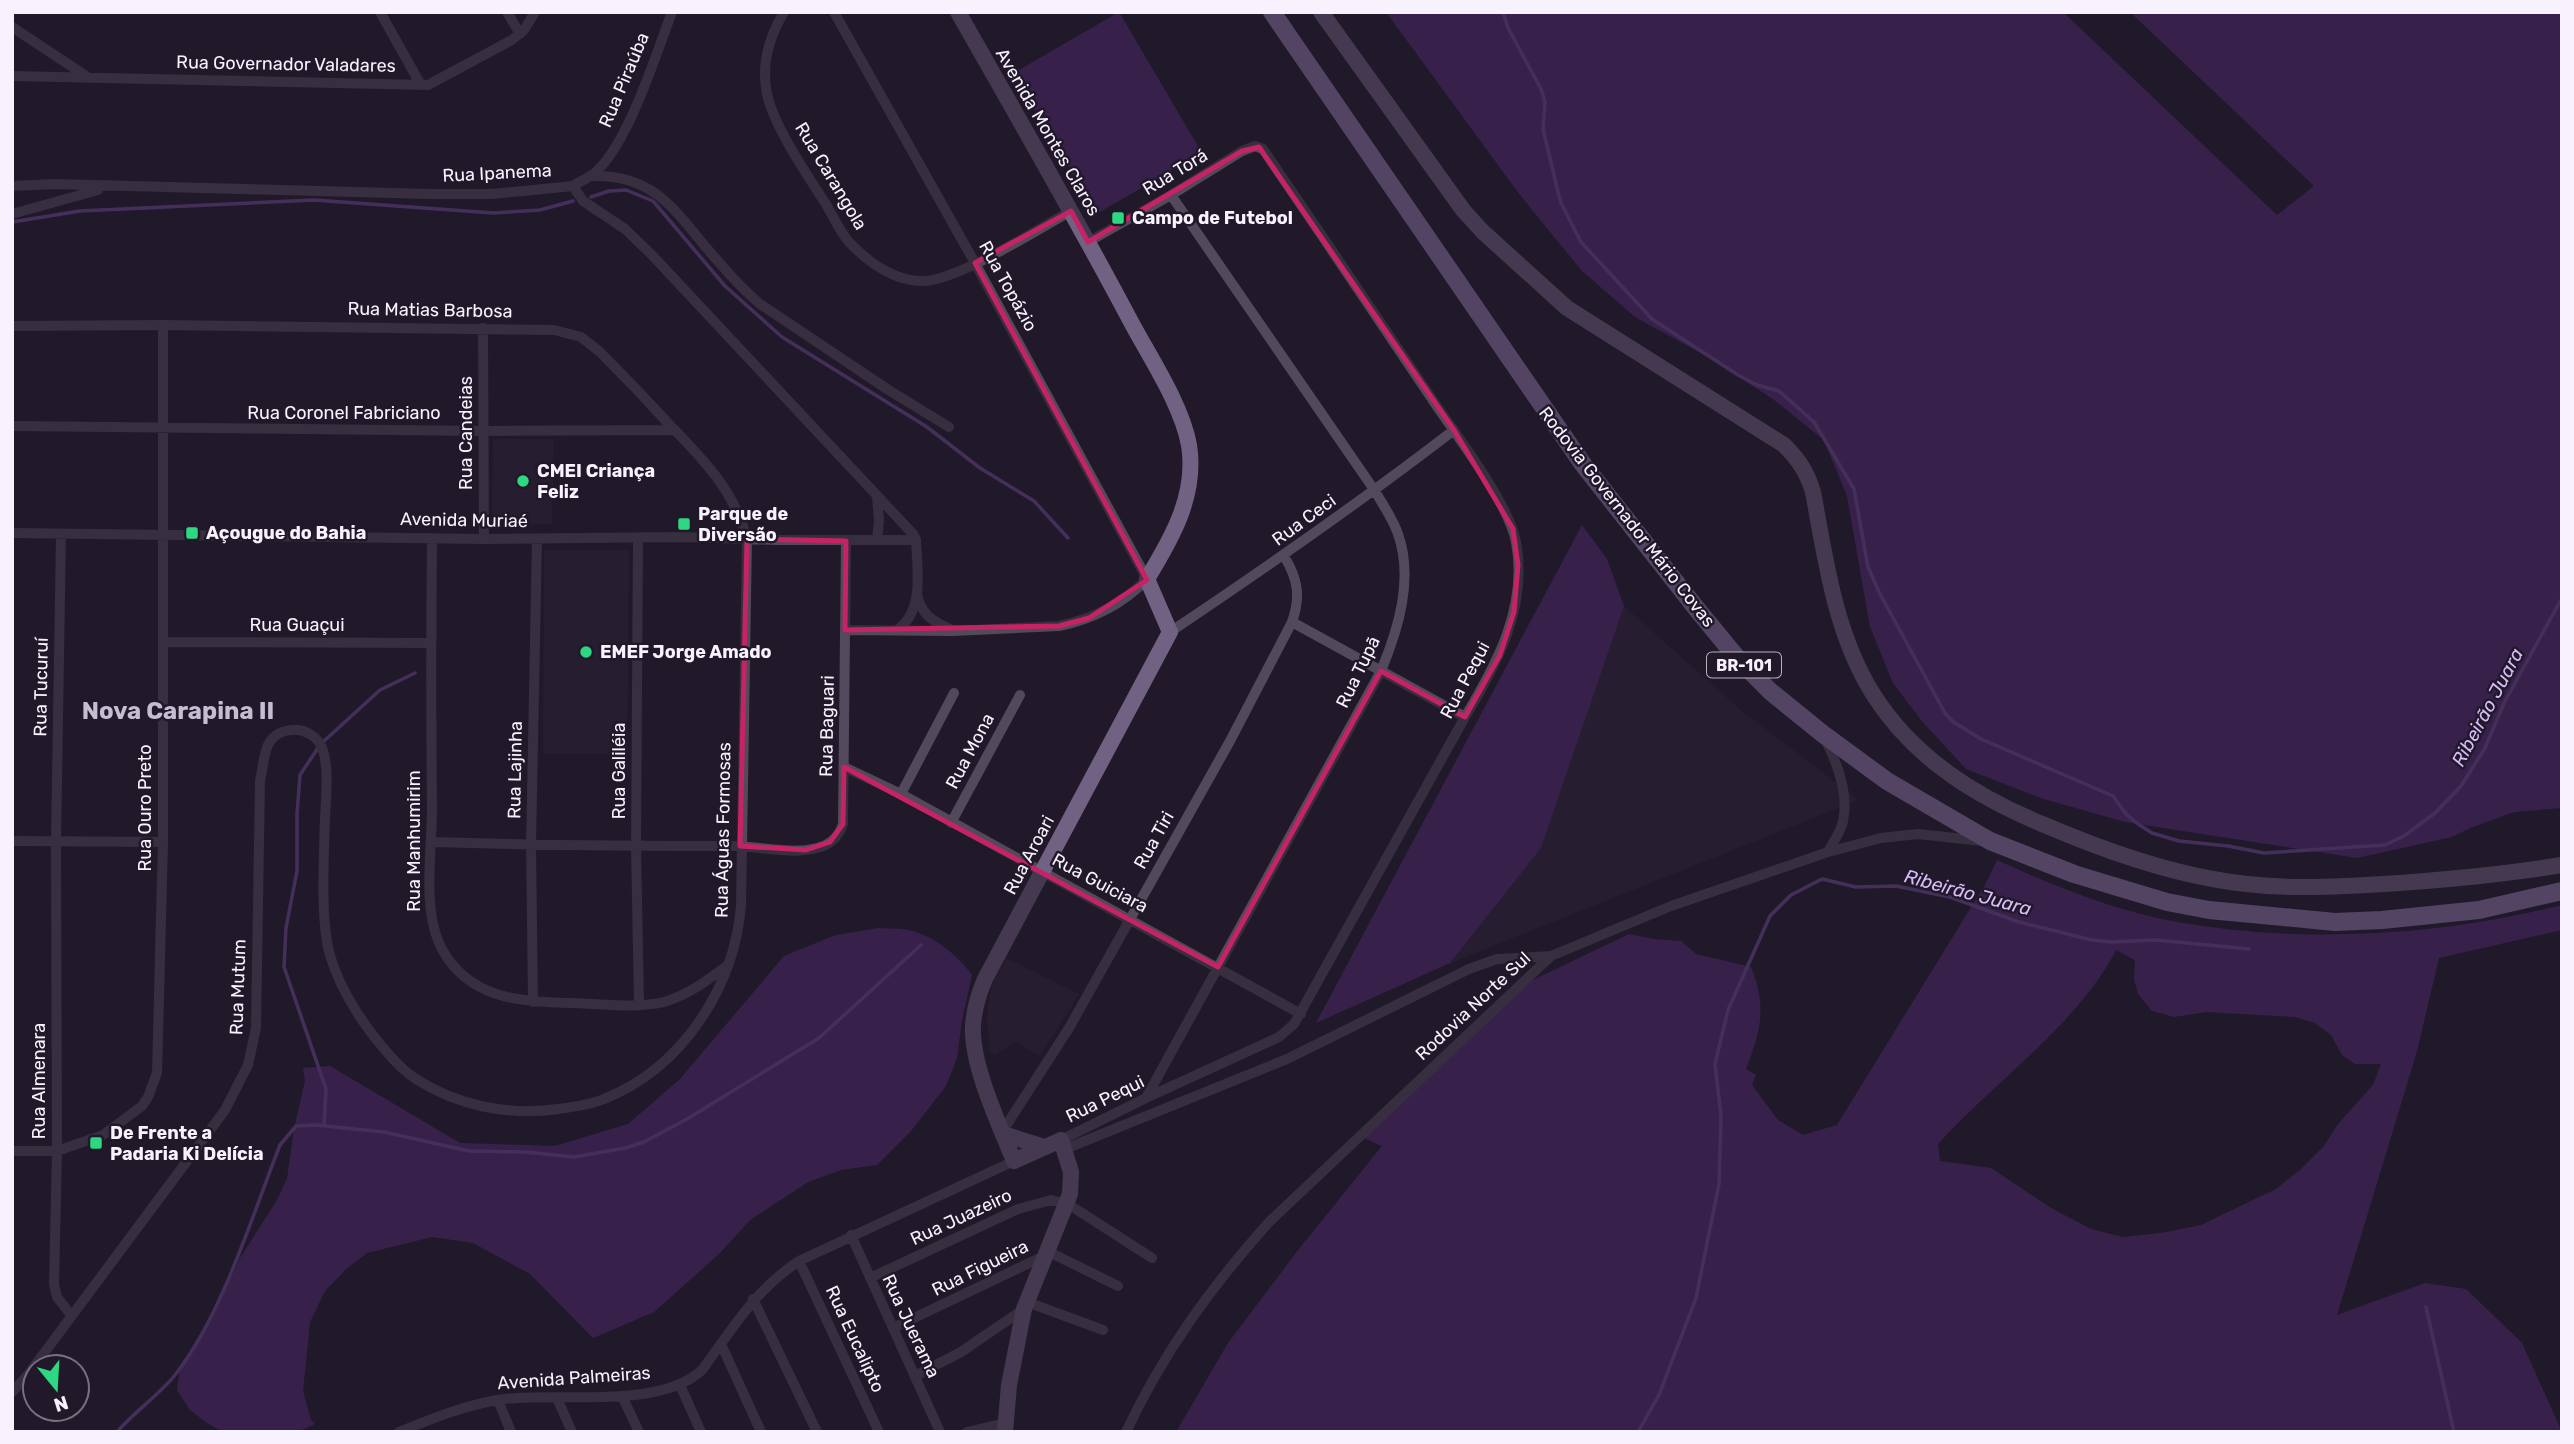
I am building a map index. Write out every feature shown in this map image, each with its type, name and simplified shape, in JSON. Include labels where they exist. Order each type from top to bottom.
[{"type":"main road","name":"Rodovia Governador Mário Covas","points":[[1272,12],[1582,463],[1738,659],[1772,692],[1823,734],[1916,800],[1990,841],[2074,874],[2167,902],[2209,910],[2335,922],[2382,920],[2479,910],[2529,901],[2562,891]]},
{"type":"street","points":[[380,12],[421,85]]},
{"type":"street","points":[[507,12],[520,34]]},
{"type":"street","name":"Rua Governador Valadares","points":[[12,76],[421,85],[435,82],[520,34],[535,12]]},
{"type":"street","name":"Rua Piraúba","points":[[573,186],[591,176],[610,154],[636,107],[671,12]]},
{"type":"street","name":"Rua Carangola","points":[[784,12],[774,29],[767,52],[767,94],[774,114],[847,240],[885,271],[901,278],[921,281],[937,279],[975,263],[1071,211]]},
{"type":"street","name":"Rua Topázio","points":[[834,12],[975,263],[1147,579]]},
{"type":"street","name":"Avenida Montes Claros","points":[[897,630],[953,631],[1059,626],[1076,623],[1118,603],[1147,579],[1174,535],[1182,514],[1188,484],[1189,445],[1176,407],[1071,211],[958,12]]},
{"type":"street","points":[[1321,12],[1463,210],[1482,231],[1567,308],[1784,445],[1800,461],[1813,492],[1834,602],[1858,667],[1890,718],[1926,756],[1963,785],[2007,810],[2113,854],[2212,879],[2240,883],[2346,887],[2492,876],[2562,865]]},
{"type":"street","points":[[12,27],[87,77]]},
{"type":"street","name":"Rua Pequi","points":[[1063,1144],[1146,1098],[1279,1037],[1301,1014],[1492,672],[1508,634],[1516,598],[1517,544],[1508,516],[1454,430],[1263,149],[1255,146],[1242,151]]},
{"type":"street","name":"Rua Torá","points":[[1088,242],[1242,151]]},
{"type":"street","points":[[591,176],[607,175],[626,179],[667,200],[741,288],[760,304],[949,427]]},
{"type":"street","name":"Rua Ipanema","points":[[12,186],[55,184],[492,194],[573,186],[583,201],[625,229],[652,256],[916,540]]},
{"type":"street","points":[[12,214],[108,187]]},
{"type":"street","name":"Rua Tupã","points":[[1146,1098],[1381,671],[1398,623],[1405,569],[1399,536],[1375,491],[1171,195]]},
{"type":"street","name":"Rua Ouro Preto","points":[[12,1151],[57,1151],[94,1140],[115,1128],[142,1106],[153,1087],[159,1060],[165,534],[163,325]]},
{"type":"street","name":"Rua Matias Barbosa","points":[[12,326],[483,328],[554,330],[580,337],[600,352],[676,430],[723,484],[741,517],[747,539]]},
{"type":"street","name":"Rua Candeias","points":[[483,328],[484,538]]},
{"type":"street","name":"Rua Coronel Fabriciano","points":[[12,426],[484,431],[676,430]]},
{"type":"street","name":"Rua Ceci","points":[[1170,632],[1284,556],[1454,430]]},
{"type":"street","points":[[877,496],[877,540]]},
{"type":"street","name":"Avenida Muriaé","points":[[12,533],[916,540]]},
{"type":"street","name":"Rua Tucuruí","points":[[56,842],[61,534]]},
{"type":"street","name":"Rua Manhumirim","points":[[432,538],[430,903],[432,921],[443,951],[476,986],[503,997],[533,1002],[663,1002],[703,984],[730,963]]},
{"type":"street","name":"Rua Galiléia","points":[[638,538],[636,846],[639,1004]]},
{"type":"street","name":"Rua Lajinha","points":[[533,1002],[531,845],[537,539]]},
{"type":"street","name":"Rua Águas Formosas","points":[[290,730],[303,730],[321,745],[326,783],[324,841],[329,953],[338,978],[359,1017],[383,1048],[415,1078],[452,1097],[488,1108],[532,1113],[602,1100],[631,1086],[662,1064],[682,1044],[700,1020],[730,963],[738,934],[741,906],[747,539]]},
{"type":"street","points":[[916,540],[917,594],[920,605],[927,617],[953,631]]},
{"type":"street","name":"Rua Baguari","points":[[740,846],[792,850],[817,848],[835,839],[843,824],[846,541]]},
{"type":"street","name":"Rua Tiri","points":[[1002,1133],[1069,1028],[1230,741],[1292,622],[1298,606],[1298,589],[1293,571],[1284,556]]},
{"type":"street","points":[[1147,579],[1170,632]]},
{"type":"street","points":[[845,630],[897,630],[909,621],[917,594]]},
{"type":"street","points":[[1292,622],[1465,717]]},
{"type":"street","name":"Rua Aroari","points":[[1014,1161],[974,1048],[974,1014],[985,979],[1170,632]]},
{"type":"street","name":"Rua Guaçui","points":[[163,642],[431,643]]},
{"type":"street","points":[[901,794],[954,693]]},
{"type":"street","name":"Rua Mona","points":[[951,823],[1020,695]]},
{"type":"street","name":"Rua Mutum","points":[[12,1392],[27,1376],[225,1110],[248,1065],[256,1028],[260,781],[264,754],[269,742],[278,733],[290,730]]},
{"type":"street","points":[[1823,734],[1838,771],[1844,814],[1828,852]]},
{"type":"street","name":"Rua Guiciara","points":[[844,767],[901,794],[1301,1014]]},
{"type":"street","name":"Rodovia Norte Sul","points":[[1126,1432],[1180,1335],[1234,1261],[1269,1222],[1551,956],[1671,906],[1828,852],[1881,838],[1918,834],[1990,841]]},
{"type":"street","points":[[12,841],[163,842]]},
{"type":"street","name":"Rua Almenara","points":[[56,842],[57,1151],[54,1284],[57,1297],[71,1315]]},
{"type":"street","points":[[432,842],[740,846]]},
{"type":"street","points":[[1014,1161],[1027,1164],[1063,1144],[1287,1059],[1469,968],[1497,959],[1551,956]]},
{"type":"street","points":[[1002,1133],[1044,1147]]},
{"type":"street","points":[[1014,1161],[1044,1147],[1063,1144]]},
{"type":"street","points":[[967,1432],[1005,1428],[1009,1385],[1026,1306],[1068,1204],[1072,1184],[1063,1144]]},
{"type":"street","name":"Avenida Palmeiras","points":[[399,1432],[468,1407],[498,1400],[622,1396],[680,1385],[694,1378],[702,1370],[753,1299],[783,1271],[851,1236],[1014,1161]]},
{"type":"street","name":"Rua Juazeiro","points":[[870,1278],[1018,1209],[1043,1201],[1068,1204]]},
{"type":"street","points":[[1068,1204],[1152,1258]]},
{"type":"street","name":"Rua Juerama","points":[[851,1236],[940,1432]]},
{"type":"street","points":[[1046,1253],[1118,1286]]},
{"type":"street","name":"Rua Figueira","points":[[893,1328],[1046,1253]]},
{"type":"street","name":"Rua Eucalipto","points":[[799,1261],[879,1432]]},
{"type":"street","points":[[753,1299],[817,1432]]},
{"type":"street","points":[[1026,1306],[1103,1330]]},
{"type":"street","points":[[915,1376],[953,1357],[1026,1306]]},
{"type":"street","points":[[721,1344],[761,1432]]},
{"type":"street","points":[[680,1385],[701,1432]]},
{"type":"street","points":[[622,1396],[639,1432]]},
{"type":"street","points":[[557,1398],[572,1432]]},
{"type":"street","points":[[498,1400],[508,1431]]},
{"type":"highlighted area","points":[[1259,147],[1454,430],[1513,529],[1518,565],[1514,612],[1500,655],[1465,717],[1381,671],[1218,967],[844,767],[843,824],[830,842],[806,850],[740,846],[747,539],[846,541],[845,630],[1059,626],[1089,618],[1147,580],[975,263],[1071,211],[1088,242],[1242,151]]},
{"type":"shaded area","points":[[1119,12],[1202,153],[1096,214],[1014,73]]},
{"type":"shaded area","points":[[1386,12],[2063,12],[2277,215],[2314,186],[2130,12],[2562,12],[2562,808],[2514,812],[2452,837],[2357,858],[2125,822],[2044,799],[1966,769],[1921,720],[1893,683],[1870,627],[1847,496],[1824,440],[1773,399],[1701,353],[1635,317],[1582,271],[1520,195]]},
{"type":"shaded area","name":"CMEI Criança Feliz","points":[[493,439],[554,439],[552,524],[492,523]]},
{"type":"shaded area","points":[[1582,525],[1607,559],[1624,606],[1541,848],[1450,963],[1316,1023]]},
{"type":"shaded area","name":"EMEF Jorge Amado","points":[[544,550],[629,550],[627,754],[543,754]]},
{"type":"shaded area","points":[[1624,606],[1742,711],[1859,800],[1450,963],[1541,848]]},
{"type":"shaded area","points":[[1997,860],[2063,888],[2131,911],[2177,922],[2273,933],[2419,930],[2515,916],[2562,905],[2562,930],[2439,958],[2417,1051],[2337,1315],[2425,1283],[2466,1289],[2522,1343],[2562,1432],[1176,1432],[1228,1343],[1382,1146],[1364,1138],[1531,981],[1629,934],[1681,941],[1696,954],[1751,967],[1759,994],[1760,1018],[1746,1069],[1756,1075],[1752,1085],[1778,1120],[1803,1135],[1837,1125],[1986,883]],"holes":[[[2116,950],[2135,960],[2134,979],[2138,994],[2152,1011],[2174,1017],[2206,1012],[2295,1017],[2315,1023],[2331,1035],[2342,1055],[2355,1064],[2381,1064],[2373,1085],[2338,1124],[2324,1146],[2276,1189],[2201,1225],[2161,1233],[2122,1237],[2091,1229],[2051,1208],[1991,1168],[1940,1161],[1938,1144],[2058,1027],[2100,977]]]},
{"type":"shaded area","points":[[879,928],[908,930],[927,937],[952,954],[972,975],[957,1058],[946,1086],[911,1131],[877,1165],[841,1170],[808,1182],[750,1220],[719,1254],[654,1312],[593,1338],[530,1274],[473,1243],[432,1237],[367,1253],[346,1269],[325,1291],[310,1322],[303,1391],[311,1420],[315,1424],[297,1432],[223,1432],[190,1410],[177,1390],[180,1368],[213,1317],[240,1258],[277,1200],[287,1179],[294,1129],[305,1081],[303,1068],[330,1066],[460,1143],[555,1146],[628,1124],[680,1079],[784,956],[836,935]]},
{"type":"shaded area","points":[[1007,958],[1079,994],[1040,1056],[1016,1042],[995,1055],[990,1052],[987,1016],[990,996],[993,983]]},
{"type":"waterway","points":[[1503,12],[1508,28],[1541,89],[1545,102],[1543,129],[1557,188],[1561,203],[1581,242],[1652,319],[1738,375],[1757,385],[1779,391],[1814,422],[1854,489],[1868,567],[1879,592],[1945,713],[1952,721],[1981,739],[2113,796],[2126,814],[2138,824],[2152,833],[2179,841],[2264,853],[2385,845],[2404,836],[2435,813],[2461,786],[2485,748],[2504,703],[2562,598]]},
{"type":"waterway","points":[[591,197],[609,191],[626,190],[653,201],[725,286],[782,337],[927,427],[980,468],[1034,501],[1068,538]]},
{"type":"waterway","points":[[12,222],[80,211],[314,200],[493,213],[540,210],[573,201]]},
{"type":"waterway","points":[[324,741],[380,690],[415,673]]},
{"type":"waterway","points":[[318,748],[300,775],[297,871],[286,928],[284,967],[326,1089],[324,1126]]},
{"type":"waterway","name":"Ribeirão Juara","points":[[1638,1432],[1659,1395],[1696,1298],[1719,1184],[1721,1116],[1715,1064],[1728,1010],[1770,916],[1791,895],[1822,879],[1856,887],[1896,886],[1950,897],[2019,922],[2092,940],[2156,940],[2249,949]]},
{"type":"waterway","points":[[117,1432],[168,1383],[192,1351],[235,1264],[280,1145],[296,1126],[315,1125],[384,1132],[469,1151],[525,1152],[574,1157],[625,1148],[644,1142],[687,1119],[819,1038],[921,945]]},
{"type":"waterway","points":[[2426,1307],[2454,1432]]},
{"type":"place","name":"Campo de Futebol","points":[[1118,218]]},
{"type":"place","name":"CMEI Criança Feliz","points":[[523,481]]},
{"type":"place","name":"Parque de Diversão","points":[[684,524]]},
{"type":"place","name":"Açougue do Bahia","points":[[192,533]]},
{"type":"place","name":"EMEF Jorge Amado","points":[[586,652]]},
{"type":"place","name":"De Frente a Padaria Ki Delícia","points":[[96,1143]]},
{"type":"district","name":"Nova Carapina II","points":[[178,711]]}]
